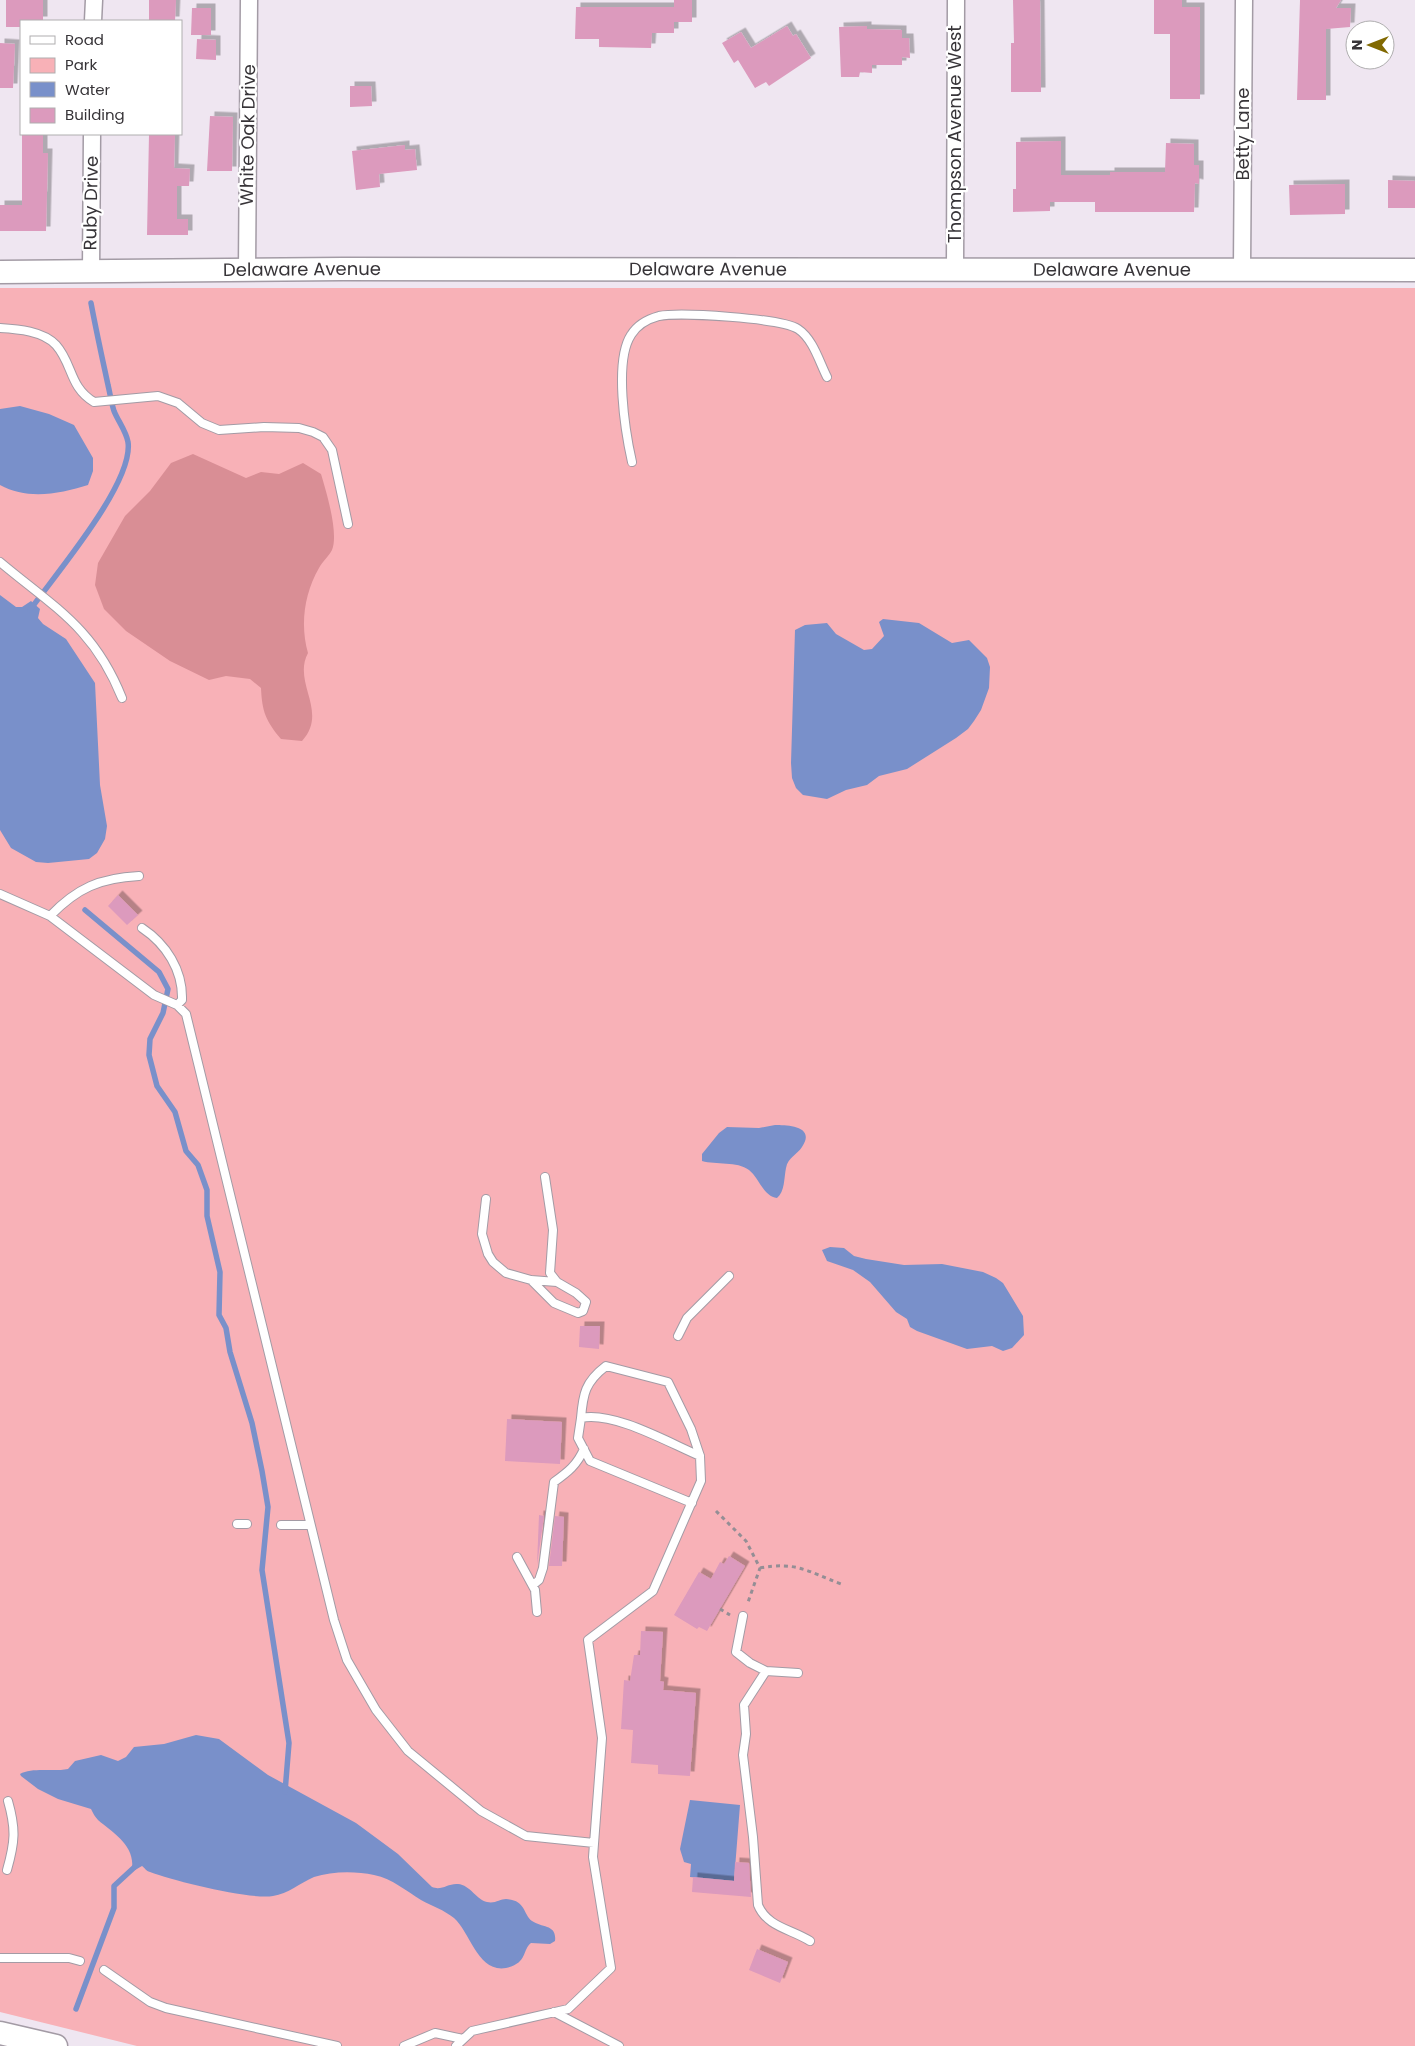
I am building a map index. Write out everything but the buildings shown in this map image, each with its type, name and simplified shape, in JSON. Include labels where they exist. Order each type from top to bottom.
[{"type":"street","points":[[93,20],[94,0]]},
{"type":"street","name":"White Oak Drive","points":[[246,271],[250,0]]},
{"type":"street","name":"Thompson Avenue West","points":[[955,269],[956,0]]},
{"type":"street","name":"Betty Lane","points":[[1242,269],[1244,0]]},
{"type":"street","name":"Ruby Drive","points":[[90,272],[92,135]]},
{"type":"street","name":"Delaware Avenue","points":[[0,272],[342,269],[1415,270]]},
{"type":"street","points":[[0,2033],[56,2046]]},
{"type":"lane","points":[[632,462],[624,416],[624,350],[631,334],[643,322],[659,316],[678,315],[777,321],[797,328],[809,339],[827,377]]},
{"type":"lane","points":[[0,328],[41,335],[55,344],[79,391],[94,402],[101,403],[158,396],[178,403],[202,423],[219,430],[299,428],[324,437],[332,450],[348,524]]},
{"type":"lane","points":[[0,562],[69,617],[93,644],[110,669],[122,698]]},
{"type":"lane","points":[[50,916],[70,896],[87,886],[119,877],[138,876]]},
{"type":"lane","points":[[0,894],[50,916],[154,995],[177,1005],[186,1014],[334,1620],[347,1660],[376,1710],[408,1751],[481,1812],[526,1836],[594,1843]]},
{"type":"lane","points":[[142,928],[154,936],[164,947],[180,974],[183,986],[182,1000],[177,1005]]},
{"type":"lane","points":[[531,1280],[554,1303],[578,1313],[583,1311],[586,1302],[582,1297],[557,1282],[553,1278],[549,1266],[553,1230],[545,1177]]},
{"type":"lane","points":[[486,1198],[482,1234],[488,1254],[506,1273],[531,1280],[557,1282]]},
{"type":"lane","points":[[678,1336],[687,1318],[729,1276]]},
{"type":"lane","points":[[456,2046],[472,2031],[568,2009],[611,1968],[593,1857],[602,1738],[588,1640],[653,1591],[692,1503],[701,1481],[700,1456],[691,1429],[668,1382],[606,1366],[594,1375],[583,1395],[582,1418],[578,1438],[590,1460],[692,1503]]},
{"type":"lane","points":[[582,1418],[595,1416],[615,1420],[700,1456]]},
{"type":"lane","points":[[532,1585],[539,1580],[543,1568],[554,1482],[569,1472],[578,1462],[584,1449]]},
{"type":"lane","points":[[237,1524],[247,1524]]},
{"type":"lane","points":[[281,1525],[310,1525]]},
{"type":"lane","points":[[517,1557],[532,1585],[538,1605],[537,1612]]},
{"type":"lane","points":[[743,1616],[736,1652],[750,1663],[766,1671],[798,1673]]},
{"type":"lane","points":[[766,1671],[744,1705],[746,1734],[743,1755],[753,1837],[758,1905],[761,1913],[769,1922],[810,1941]]},
{"type":"lane","points":[[7,1870],[14,1843],[15,1830],[8,1801]]},
{"type":"lane","points":[[0,1958],[69,1958],[80,1961]]},
{"type":"lane","points":[[104,1970],[150,2002],[166,2008],[337,2046]]},
{"type":"lane","points":[[554,2012],[619,2046]]},
{"type":"lane","points":[[404,2046],[435,2033],[463,2039]]},
{"type":"path","points":[[716,1511],[746,1541],[760,1568],[755,1587],[743,1616],[735,1618],[720,1609]]},
{"type":"path","points":[[760,1568],[779,1564],[801,1567],[842,1584]]},
{"type":"green space","points":[[0,288],[1415,288],[1415,2046],[137,2046],[0,2012]]},
{"type":"shaded area","points":[[193,454],[246,478],[261,472],[279,474],[303,463],[321,474],[331,512],[334,543],[332,550],[314,578],[305,610],[304,632],[308,653],[304,664],[304,675],[312,708],[312,719],[309,730],[302,741],[281,739],[266,716],[262,704],[261,688],[250,679],[226,676],[209,680],[170,661],[126,631],[104,609],[95,585],[98,563],[125,516],[150,491],[171,463]]},
{"type":"water","points":[[20,406],[49,414],[74,425],[93,458],[93,471],[88,485],[55,493],[32,494],[10,490],[0,485],[0,409]]},
{"type":"water","points":[[0,595],[16,607],[22,607],[31,601],[40,609],[38,618],[43,624],[66,639],[95,683],[100,785],[107,826],[105,839],[97,853],[89,859],[48,863],[36,862],[11,848],[0,830]]},
{"type":"water","points":[[883,619],[919,623],[952,643],[969,640],[987,658],[990,667],[989,688],[981,710],[968,729],[907,769],[879,776],[867,785],[846,790],[827,799],[803,795],[796,788],[792,778],[791,763],[795,630],[805,625],[827,623],[836,634],[864,650],[872,649],[884,636],[879,622]]},
{"type":"water","points":[[775,1125],[793,1126],[799,1128],[806,1135],[802,1147],[787,1164],[783,1188],[777,1198],[772,1197],[765,1191],[753,1173],[744,1167],[702,1161],[702,1154],[719,1133],[727,1127],[759,1128]]},
{"type":"water","points":[[830,1247],[844,1248],[854,1256],[866,1259],[904,1265],[942,1264],[983,1272],[1003,1283],[1023,1316],[1024,1335],[1012,1348],[1003,1351],[992,1346],[967,1349],[917,1331],[910,1327],[907,1319],[896,1312],[870,1282],[853,1270],[827,1261],[822,1250]]},
{"type":"water","points":[[196,1735],[219,1739],[268,1775],[356,1823],[398,1854],[432,1887],[439,1888],[458,1884],[466,1887],[483,1901],[492,1902],[506,1899],[517,1902],[532,1921],[548,1927],[554,1932],[555,1941],[550,1944],[531,1943],[518,1963],[506,1968],[496,1968],[481,1958],[460,1924],[454,1918],[393,1882],[381,1877],[352,1872],[328,1874],[314,1877],[278,1895],[262,1896],[230,1893],[193,1885],[149,1872],[142,1866],[135,1870],[132,1868],[130,1852],[126,1846],[116,1834],[98,1820],[91,1809],[58,1799],[38,1789],[20,1774],[37,1770],[68,1769],[75,1761],[101,1755],[118,1761],[126,1757],[134,1747],[164,1744]]},
{"type":"water","points":[[690,1800],[740,1805],[734,1881],[690,1877],[691,1864],[684,1862],[680,1849]]},
{"type":"waterway","points":[[30,610],[90,529],[119,481],[126,460],[128,442],[113,408],[91,303]]},
{"type":"waterway","points":[[85,910],[159,972],[168,989],[163,1013],[150,1039],[149,1055],[157,1086],[175,1112],[186,1151],[198,1165],[207,1190],[207,1216],[220,1272],[219,1315],[226,1328],[230,1352],[252,1423],[262,1471],[268,1507],[262,1570],[289,1743],[285,1792]]},
{"type":"waterway","points":[[76,2009],[114,1908],[114,1886],[139,1863]]}]
